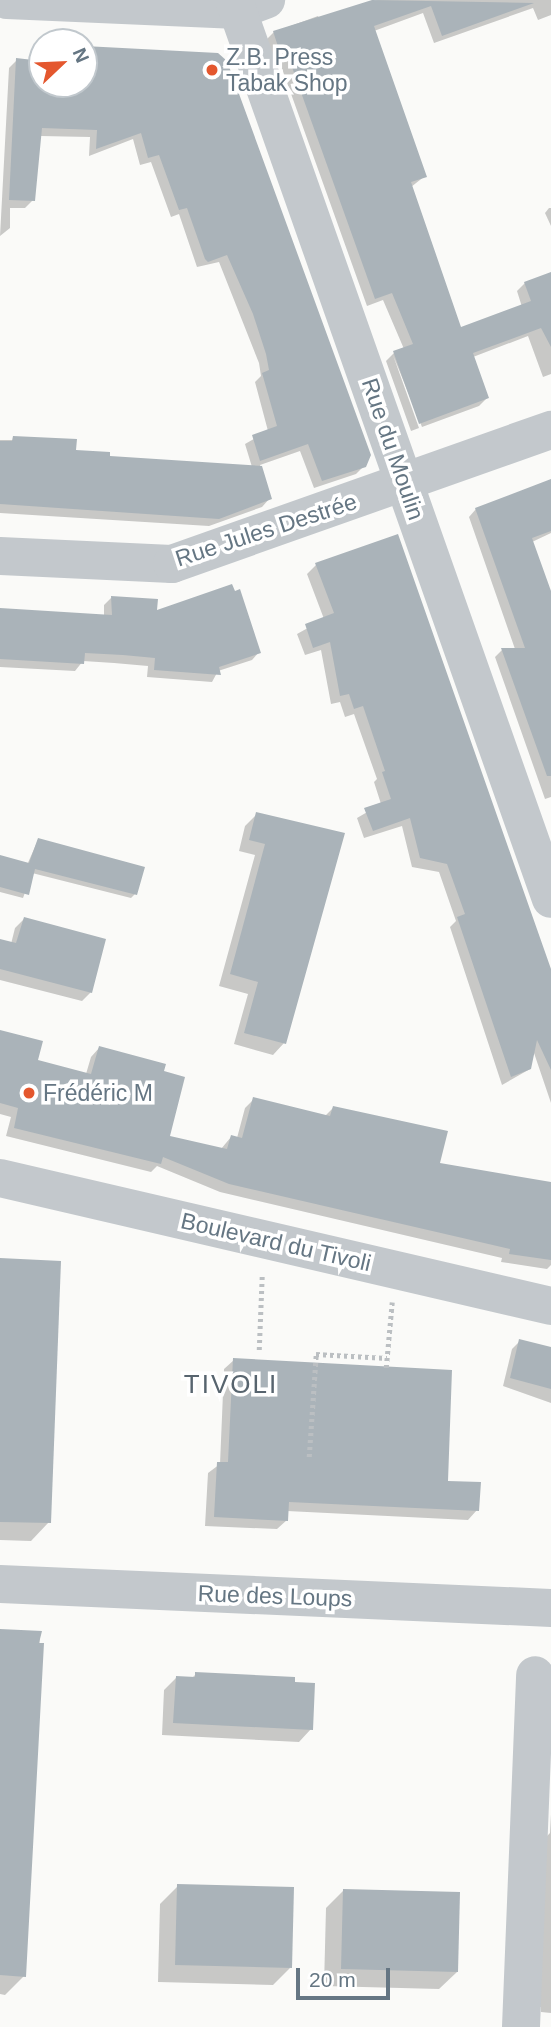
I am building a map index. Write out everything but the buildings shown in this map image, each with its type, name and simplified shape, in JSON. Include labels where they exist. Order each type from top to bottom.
[{"type":"street","points":[[7,0],[246,3]]},
{"type":"street","name":"Rue du Moulin","points":[[246,3],[405,484],[551,899]]},
{"type":"street","name":"Rue Jules Destrée","points":[[0,556],[172,564],[405,484],[551,430]]},
{"type":"street","name":"Boulevard du Tivoli","points":[[0,1178],[551,1306]]},
{"type":"street","name":"Rue des Loups","points":[[0,1584],[551,1608]]},
{"type":"street","points":[[521,2027],[535,1675]]},
{"type":"path","points":[[259,1350],[263,1239]]},
{"type":"path","points":[[386,1368],[395,1270]]},
{"type":"path","points":[[309,1457],[316,1354],[387,1358]]},
{"type":"place","name":"Z.B. Press Tabak Shop","points":[[212,70]]},
{"type":"place","name":"Frédéric M","points":[[29,1093]]},
{"type":"district","name":"TIVOLI","points":[[231,1385]]}]
